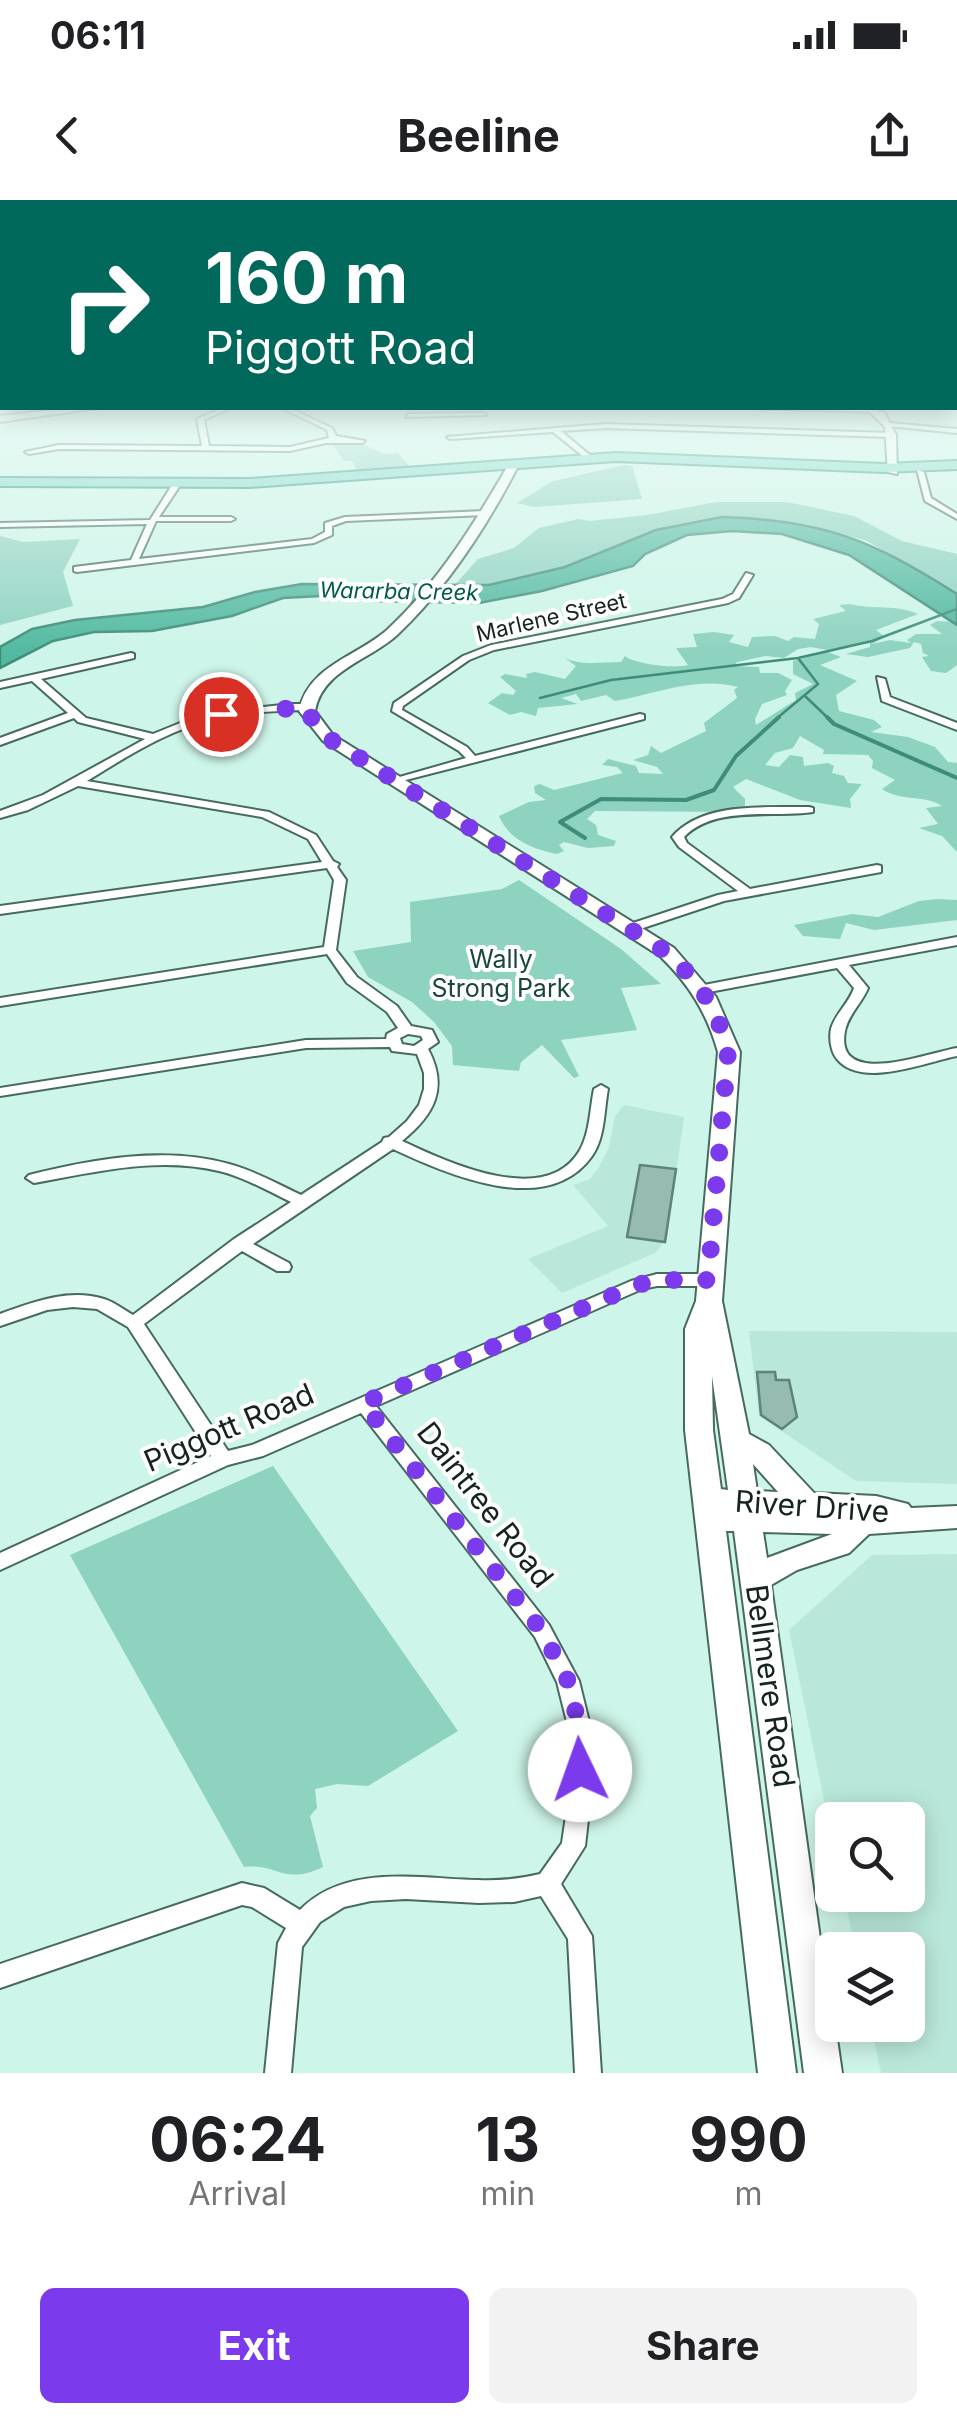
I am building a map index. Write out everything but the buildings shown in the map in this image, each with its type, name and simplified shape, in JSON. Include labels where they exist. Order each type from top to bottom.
[{"type":"main road","points":[[0,484],[291,480]]},
{"type":"main road","points":[[0,484],[175,487],[349,480]]},
{"type":"main road","points":[[306,707],[326,676],[380,643],[410,610],[485,513],[504,480]]},
{"type":"main road","name":"Bellmere Road","points":[[306,707],[318,731],[666,952],[704,988],[720,1018],[728,1052],[708,1290],[698,1329],[699,1430],[778,2073]]},
{"type":"main road","name":"Bellmere Road","points":[[708,1290],[736,1440],[823,2073]]},
{"type":"main road","points":[[736,1440],[758,1452],[806,1503]]},
{"type":"main road","name":"River Drive","points":[[746,1511],[806,1503],[876,1507],[916,1516]]},
{"type":"main road","name":"River Drive","points":[[708,1510],[861,1523],[916,1516],[957,1517]]},
{"type":"main road","points":[[756,1580],[787,1561],[839,1544],[861,1523]]},
{"type":"street","points":[[922,480],[928,499],[957,517]]},
{"type":"street","points":[[134,562],[153,520],[175,487]]},
{"type":"street","points":[[77,570],[314,541],[329,533],[328,525],[332,522],[345,519],[485,513]]},
{"type":"street","points":[[0,525],[230,519]]},
{"type":"street","points":[[745,602],[732,598],[749,575]]},
{"type":"street","name":"Marlene Street","points":[[471,758],[463,749],[406,717],[397,710],[398,705],[466,658],[491,648],[732,598]]},
{"type":"street","points":[[0,686],[131,656]]},
{"type":"street","points":[[34,678],[72,714],[155,738]]},
{"type":"street","points":[[880,679],[886,698],[957,727]]},
{"type":"street","points":[[0,815],[52,799],[155,738],[221,714],[306,707]]},
{"type":"street","points":[[0,742],[72,714]]},
{"type":"street","points":[[394,780],[640,717]]},
{"type":"street","points":[[81,783],[265,814],[312,837],[340,880],[330,950],[352,980],[392,1009],[406,1029]]},
{"type":"street","points":[[748,893],[682,844],[678,837],[682,830],[704,820],[742,813],[809,810]]},
{"type":"street","points":[[0,910],[333,864]]},
{"type":"street","points":[[631,928],[692,905],[877,869]]},
{"type":"street","points":[[704,988],[912,947],[954,945]]},
{"type":"street","points":[[0,1002],[330,950]]},
{"type":"street","points":[[840,962],[861,988],[840,1024],[839,1048],[853,1065],[872,1070],[957,1052]]},
{"type":"street","points":[[0,1092],[306,1044],[392,1044],[406,1051],[429,1044],[430,1035],[406,1029],[394,1034],[392,1044]]},
{"type":"street","points":[[134,1323],[418,1118],[430,1096],[432,1072],[421,1049]]},
{"type":"street","points":[[389,1141],[458,1174],[500,1183],[538,1181],[569,1170],[586,1154],[601,1089]]},
{"type":"street","points":[[34,1178],[136,1160],[184,1160],[226,1168],[302,1201]]},
{"type":"street","points":[[240,1244],[283,1267]]},
{"type":"street","name":"Piggott Road","points":[[0,1562],[223,1459],[256,1451],[637,1285],[657,1280],[708,1290]]},
{"type":"street","points":[[0,1320],[45,1304],[73,1301],[101,1304],[134,1323],[223,1459]]},
{"type":"street","name":"Daintree Road","points":[[363,1403],[542,1631],[568,1681],[582,1738],[579,1802],[573,1846],[547,1884]]},
{"type":"street","points":[[278,2073],[290,1943],[300,1924],[332,1898],[370,1887],[508,1894],[547,1884],[580,1936],[588,2073]]},
{"type":"street","points":[[0,1976],[242,1894],[256,1896],[300,1924]]},
{"type":"shaded area","points":[[624,1105],[684,1117],[667,1239],[655,1253],[562,1293],[528,1259],[608,1226],[573,1185],[590,1179],[599,1167],[609,1147],[615,1116]]},
{"type":"shaded area","points":[[749,1331],[957,1332],[957,1484],[856,1481],[759,1416]]},
{"type":"shaded area","points":[[957,1554],[957,2073],[881,2073],[875,2042],[925,2042],[925,1932],[851,1932],[847,1912],[925,1912],[925,1802],[824,1802],[789,1630],[872,1555]]},
{"type":"green space","points":[[636,480],[642,499],[535,507],[517,503],[553,481]]},
{"type":"green space","points":[[716,502],[787,502],[854,516],[902,541],[957,554],[957,594],[867,541],[806,524],[722,517],[656,530],[565,567],[489,585],[453,587],[478,559],[514,548],[539,528],[578,519],[647,515]]},
{"type":"green space","points":[[0,536],[23,542],[80,539],[63,572],[73,606],[0,625]]},
{"type":"green space","points":[[839,605],[918,614],[876,630],[885,637],[872,644],[890,640],[911,643],[907,640],[916,634],[942,634],[930,625],[937,621],[957,622],[957,665],[946,673],[931,671],[922,657],[929,656],[923,653],[921,644],[914,642],[910,648],[868,657],[846,654],[870,647],[870,643],[827,650],[811,647],[798,649],[784,658],[765,656],[737,662],[734,666],[759,667],[760,673],[778,673],[792,680],[785,691],[787,695],[762,704],[756,725],[796,700],[795,693],[813,684],[793,674],[793,661],[828,652],[841,657],[820,665],[857,681],[836,695],[839,711],[874,720],[882,727],[871,732],[908,737],[935,747],[948,762],[957,763],[957,852],[942,836],[919,828],[938,824],[926,808],[942,806],[882,789],[895,780],[872,768],[873,761],[868,755],[823,754],[824,750],[800,736],[793,748],[775,753],[765,765],[779,767],[790,755],[803,757],[804,766],[834,766],[832,773],[844,776],[848,783],[862,784],[850,799],[851,808],[800,800],[746,779],[733,787],[745,799],[739,812],[595,811],[587,819],[596,825],[598,835],[616,841],[614,846],[588,848],[564,842],[559,845],[564,851],[557,854],[522,842],[503,824],[499,816],[529,802],[546,800],[535,793],[534,786],[540,784],[554,790],[623,773],[617,767],[602,765],[608,759],[636,766],[639,773],[663,774],[657,767],[633,760],[648,755],[651,746],[661,753],[706,731],[704,723],[737,698],[734,690],[738,687],[691,685],[615,701],[606,695],[581,701],[576,694],[561,698],[578,704],[538,708],[536,716],[521,712],[510,715],[488,703],[502,693],[513,695],[516,691],[500,677],[505,674],[527,678],[526,674],[535,672],[565,679],[576,666],[565,658],[599,663],[621,662],[625,656],[655,665],[688,665],[676,648],[697,647],[693,634],[734,635],[729,642],[748,647],[752,637],[815,639],[819,624],[813,619],[846,611]]},
{"type":"green space","name":"Wally Strong Park","points":[[519,880],[621,949],[661,984],[621,988],[637,1030],[561,1040],[579,1076],[574,1078],[542,1045],[521,1062],[519,1071],[453,1065],[452,1046],[434,1022],[412,1002],[368,977],[353,951],[411,942],[410,902],[502,889]]},
{"type":"green space","points":[[957,900],[957,920],[874,930],[846,923],[840,939],[803,936],[794,925],[852,914],[878,917],[919,901]]},
{"type":"green space","points":[[273,1466],[458,1731],[368,1786],[337,1784],[315,1789],[317,1808],[310,1816],[323,1867],[299,1874],[244,1867],[70,1555]]},
{"type":"water","name":"Wararba Creek","points":[[722,517],[790,523],[846,536],[872,547],[957,594],[957,625],[849,555],[782,534],[732,531],[687,535],[645,554],[633,566],[542,591],[479,603],[373,601],[341,595],[283,598],[232,616],[152,631],[94,632],[53,641],[0,668],[0,647],[32,629],[75,620],[203,607],[302,584],[489,585],[565,567],[656,530]]},
{"type":"waterway","points":[[798,658],[872,641],[957,609]]},
{"type":"waterway","points":[[540,698],[611,680],[798,658]]},
{"type":"waterway","points":[[776,719],[818,684],[798,658]]},
{"type":"waterway","points":[[805,696],[829,719]]},
{"type":"waterway","points":[[585,838],[560,822],[601,799],[686,800],[714,790],[736,756],[779,717]]},
{"type":"waterway","points":[[829,719],[957,778]]},
{"type":"route","points":[[221,714],[306,707],[318,731],[328,738],[666,952],[704,988],[720,1018],[728,1052],[708,1280],[657,1280],[637,1285],[363,1403],[542,1631],[568,1681],[582,1738],[580,1770]]}]
